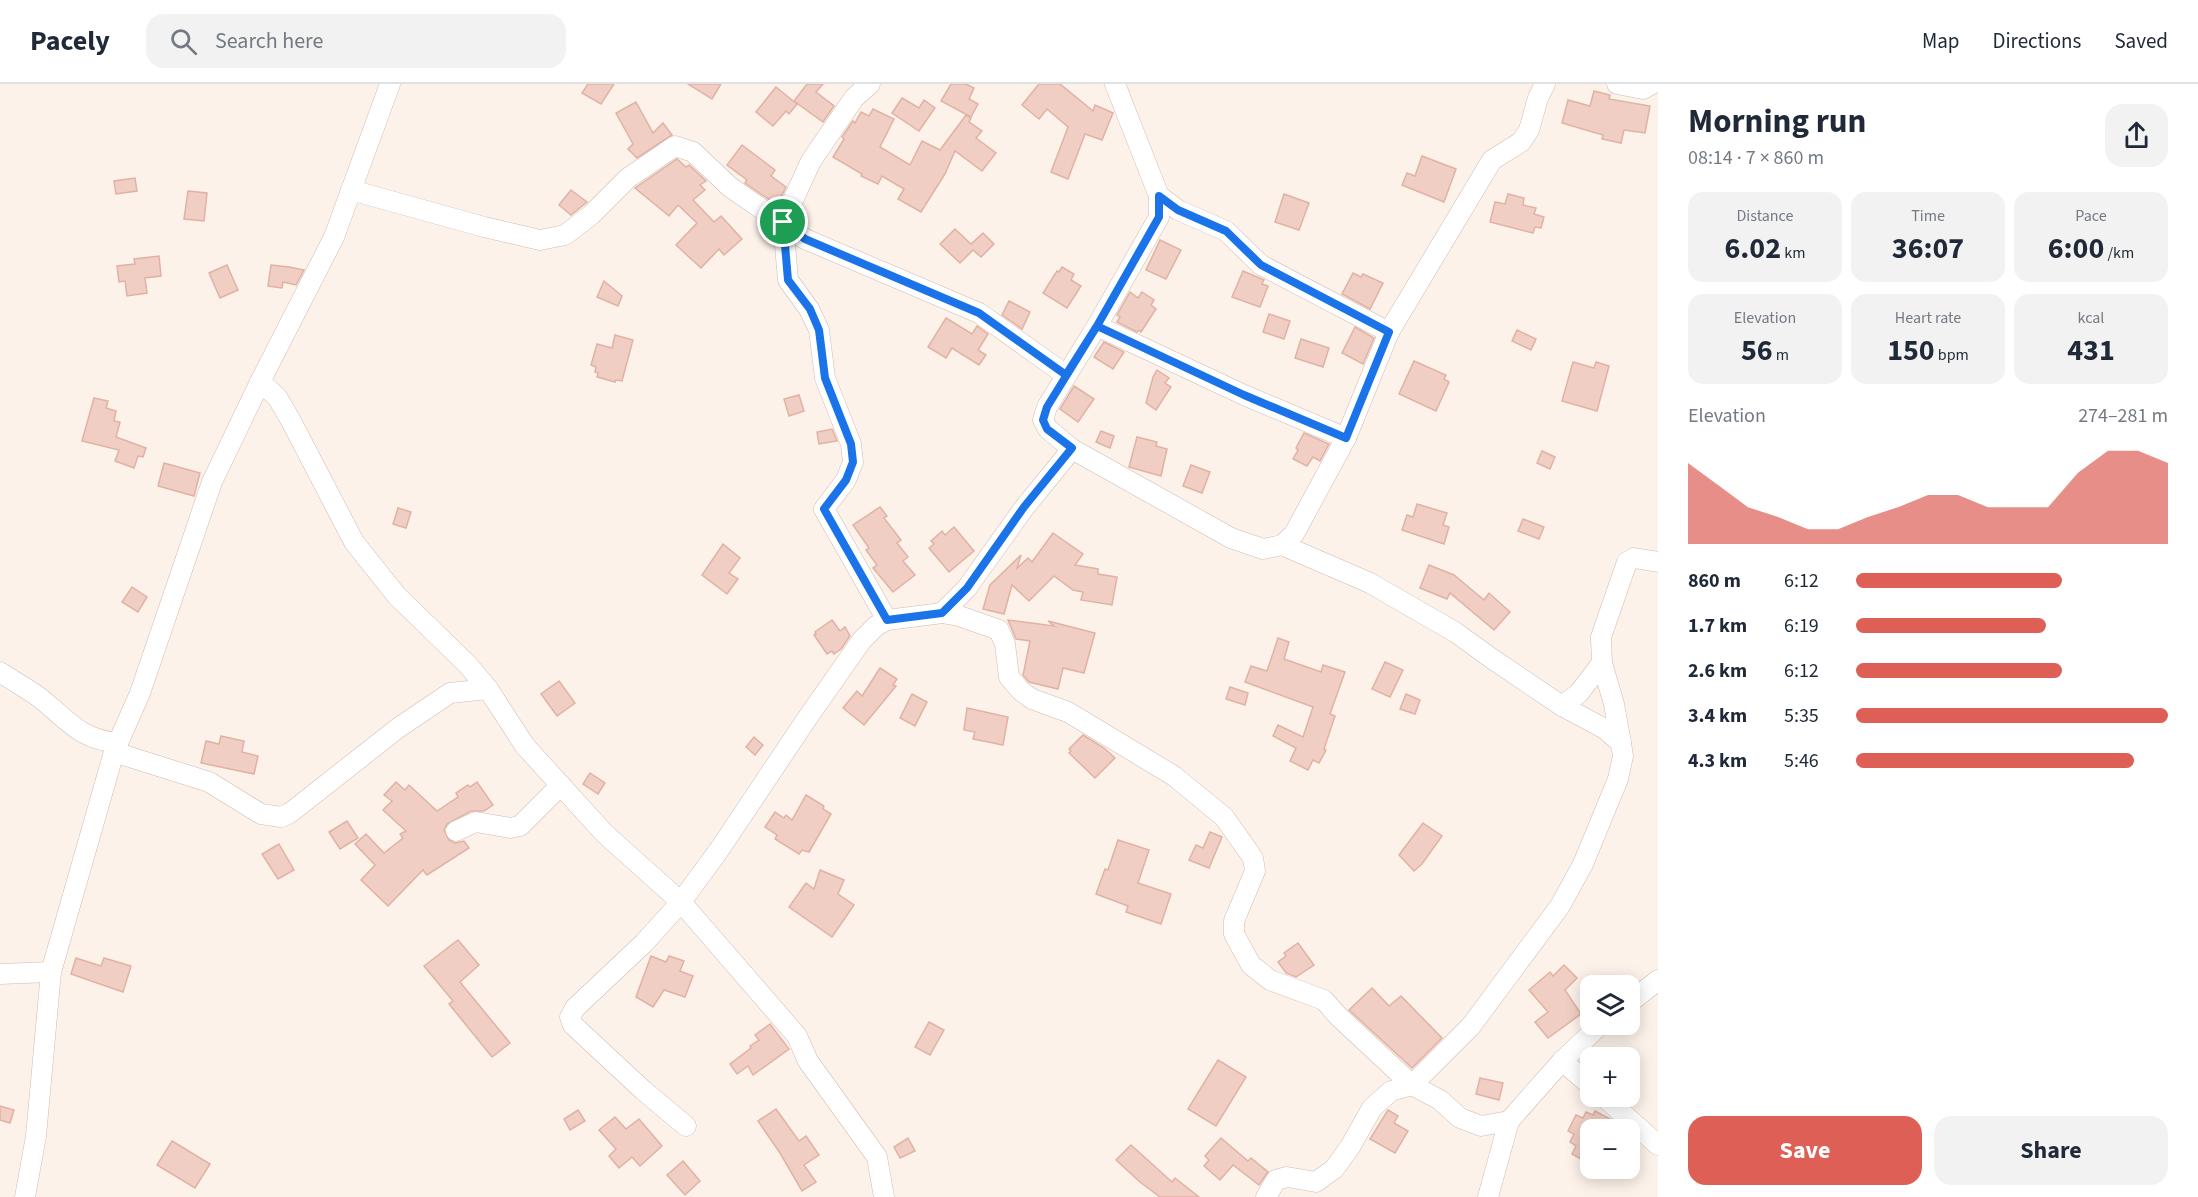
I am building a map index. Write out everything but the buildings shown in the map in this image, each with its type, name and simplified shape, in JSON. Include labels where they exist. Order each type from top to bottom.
[{"type":"street","points":[[26,1197],[36,1136],[51,972],[116,747],[140,693],[212,482],[260,381],[334,237],[390,84]]},
{"type":"street","points":[[870,84],[854,98],[811,161],[783,222],[788,280],[810,309],[819,330],[825,378],[851,444],[853,462],[846,480],[824,509],[887,620]]},
{"type":"street","points":[[1115,84],[1159,196],[1159,217],[1097,326],[1047,407],[1043,420],[1047,429],[1072,448],[1231,538],[1263,549],[1282,545],[1293,534],[1346,438],[1389,332],[1492,160],[1521,142],[1529,130],[1538,98],[1545,84]]},
{"type":"street","points":[[1617,84],[1643,89],[1652,84]]},
{"type":"street","points":[[351,190],[540,240],[565,235],[591,214],[628,178],[675,146],[693,152],[730,186],[805,239],[979,313],[1066,375]]},
{"type":"street","points":[[1159,196],[1178,210],[1226,231],[1261,265],[1389,332]]},
{"type":"street","points":[[1097,326],[1244,395],[1346,438]]},
{"type":"street","points":[[260,381],[276,397],[290,419],[354,542],[397,596],[468,664],[488,689],[525,746],[605,834],[681,902],[797,1036],[808,1061],[877,1157],[884,1197]]},
{"type":"street","points":[[942,613],[967,588],[1024,507],[1072,448]]},
{"type":"street","points":[[1282,545],[1370,583],[1446,626],[1562,706],[1605,729],[1621,743]]},
{"type":"street","points":[[1266,1197],[1276,1180],[1287,1177],[1316,1182],[1334,1169],[1350,1147],[1372,1108],[1391,1091],[1412,1085],[1471,1026],[1560,906],[1583,864],[1617,779],[1623,756],[1614,704],[1602,663],[1601,637],[1627,562],[1634,558],[1658,562]]},
{"type":"street","points":[[686,1126],[573,1025],[570,1017],[575,1008],[644,943],[681,902],[862,640],[887,620],[942,613],[959,616],[999,630],[1005,644],[1009,677],[1021,691],[1032,699],[1068,712],[1174,776],[1224,817],[1253,858],[1255,871],[1234,921],[1234,933],[1251,965],[1269,980],[1324,1000],[1339,1017],[1412,1085],[1440,1100],[1460,1118],[1481,1126],[1509,1121]]},
{"type":"street","points":[[1562,706],[1579,693],[1602,663]]},
{"type":"street","points":[[0,672],[35,694],[84,734],[209,782],[261,814],[281,817],[290,813],[398,728],[450,693],[488,689]]},
{"type":"street","points":[[456,831],[476,822],[510,828],[520,826],[561,785]]},
{"type":"street","points":[[0,974],[51,972]]},
{"type":"street","points":[[1640,994],[1658,980]]},
{"type":"street","points":[[1488,1197],[1509,1121],[1562,1061],[1589,1035]]},
{"type":"street","points":[[1562,1061],[1580,1076]]},
{"type":"street","points":[[1615,1107],[1658,1145]]},
{"type":"route","points":[[783,222],[788,280],[810,309],[819,330],[825,378],[851,444],[853,462],[846,480],[824,509],[887,620],[942,613],[967,588],[1024,507],[1072,448],[1047,429],[1043,420],[1047,407],[1097,326],[1159,217],[1159,196],[1178,210],[1226,231],[1261,265],[1389,332],[1346,438],[1244,395],[1097,326],[1066,375],[979,313],[805,239],[783,222]]}]
